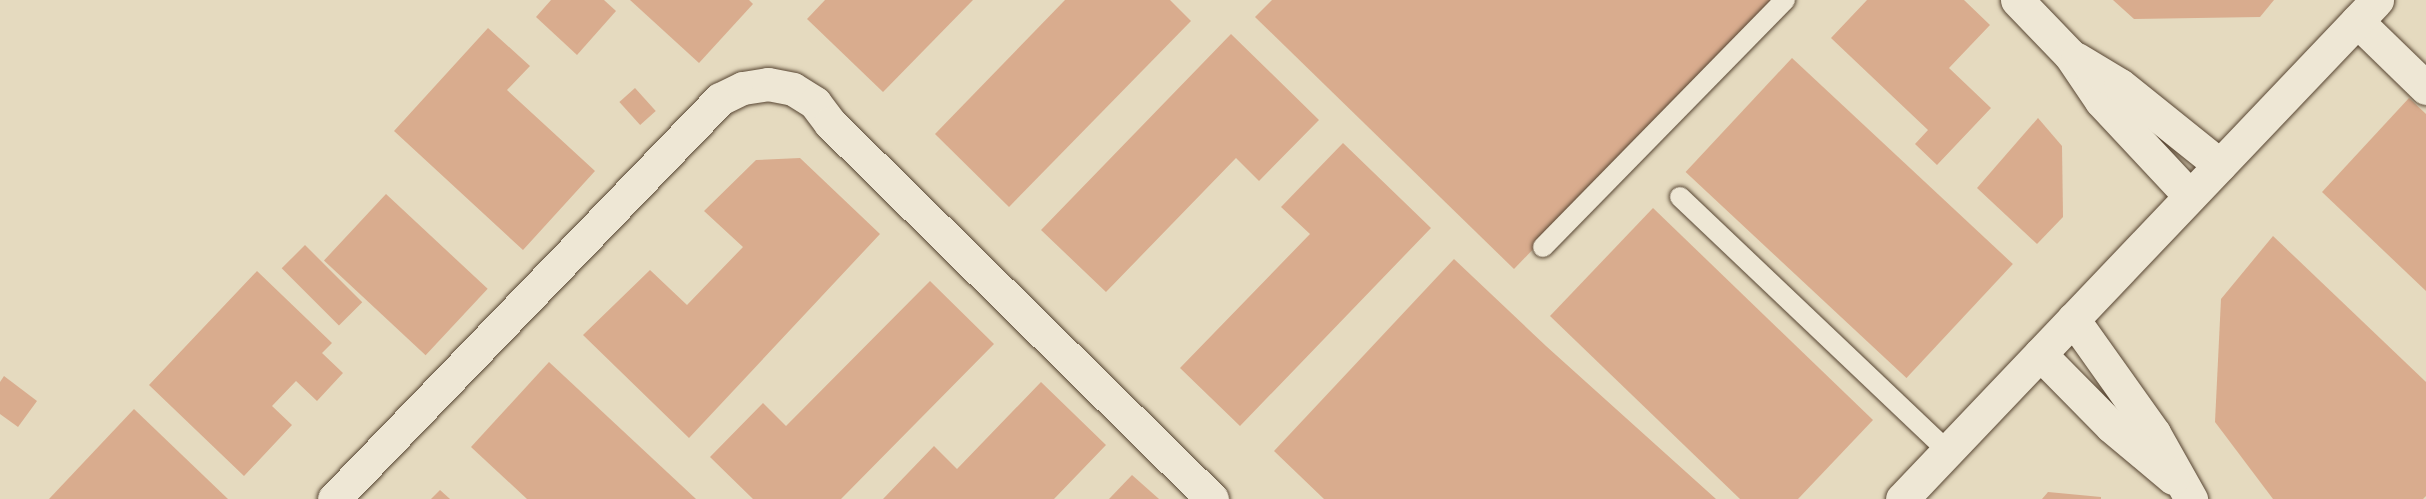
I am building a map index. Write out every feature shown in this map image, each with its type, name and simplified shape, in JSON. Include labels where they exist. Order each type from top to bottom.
[{"type":"street","points":[[2017,0],[2070,55],[2101,101],[2190,196]]},
{"type":"street","points":[[1902,499],[2367,10],[2426,88]]},
{"type":"street","points":[[2070,55],[2120,85],[2220,165]]},
{"type":"street","points":[[334,499],[702,117],[734,110],[767,108],[800,112],[830,123],[1212,499]]},
{"type":"street","points":[[2073,319],[2154,433],[2185,491]]},
{"type":"street","points":[[2040,354],[2119,433],[2185,491]]},
{"type":"lane","points":[[1543,247],[1785,0]]},
{"type":"lane","points":[[1680,197],[1948,451]]},
{"type":"building","points":[[551,0],[604,0],[616,11],[577,55],[536,17]]},
{"type":"building","points":[[630,0],[749,0],[753,4],[699,63]]},
{"type":"building","points":[[825,0],[973,0],[883,92],[807,19]]},
{"type":"building","points":[[1065,0],[1170,0],[1191,21],[1009,207],[935,134]]},
{"type":"building","points":[[1272,0],[1774,0],[1514,269],[1255,17]]},
{"type":"building","points":[[1867,0],[1964,0],[1990,25],[1949,68],[1991,108],[1937,165],[1915,144],[1928,130],[1831,38]]},
{"type":"building","points":[[2113,0],[2274,0],[2260,17],[2134,19]]},
{"type":"building","points":[[488,28],[530,66],[507,90],[595,171],[523,250],[394,131]]},
{"type":"building","points":[[1231,34],[1319,120],[1259,181],[1236,158],[1106,292],[1041,230]]},
{"type":"building","points":[[1792,58],[2013,264],[1906,378],[1686,172]]},
{"type":"building","points":[[635,88],[656,111],[640,125],[619,102]]},
{"type":"building","points":[[2409,98],[2426,114],[2426,291],[2322,192]]},
{"type":"building","points":[[2038,118],[2062,146],[2063,217],[2037,244],[1977,188]]},
{"type":"building","points":[[1343,143],[1431,228],[1240,426],[1180,368],[1310,234],[1281,207]]},
{"type":"building","points":[[800,158],[880,234],[689,438],[583,335],[650,270],[687,305],[743,247],[704,211],[756,160]]},
{"type":"building","points":[[386,194],[488,289],[426,355],[324,261]]},
{"type":"building","points":[[1653,208],[1873,420],[1798,499],[1740,499],[1550,316]]},
{"type":"building","points":[[2273,236],[2426,382],[2426,496],[2423,499],[2273,499],[2215,422],[2221,299]]},
{"type":"building","points":[[305,245],[362,302],[339,326],[282,268]]},
{"type":"building","points":[[1454,259],[1546,346],[1716,499],[1324,499],[1274,451]]},
{"type":"building","points":[[257,271],[332,343],[322,353],[343,373],[317,401],[296,381],[272,406],[292,425],[244,476],[149,385]]},
{"type":"building","points":[[930,281],[994,344],[841,499],[753,499],[710,457],[763,403],[786,426]]},
{"type":"building","points":[[549,362],[696,499],[527,499],[471,447]]},
{"type":"building","points":[[4,376],[37,401],[18,427],[0,414],[0,382]]},
{"type":"building","points":[[1041,382],[1106,445],[1054,499],[883,499],[934,446],[957,469]]},
{"type":"building","points":[[134,409],[228,499],[49,499]]},
{"type":"building","points":[[1132,475],[1159,499],[1109,499]]},
{"type":"building","points":[[440,490],[450,499],[431,499]]},
{"type":"building","points":[[2048,492],[2101,497],[2101,499],[2042,499]]}]
